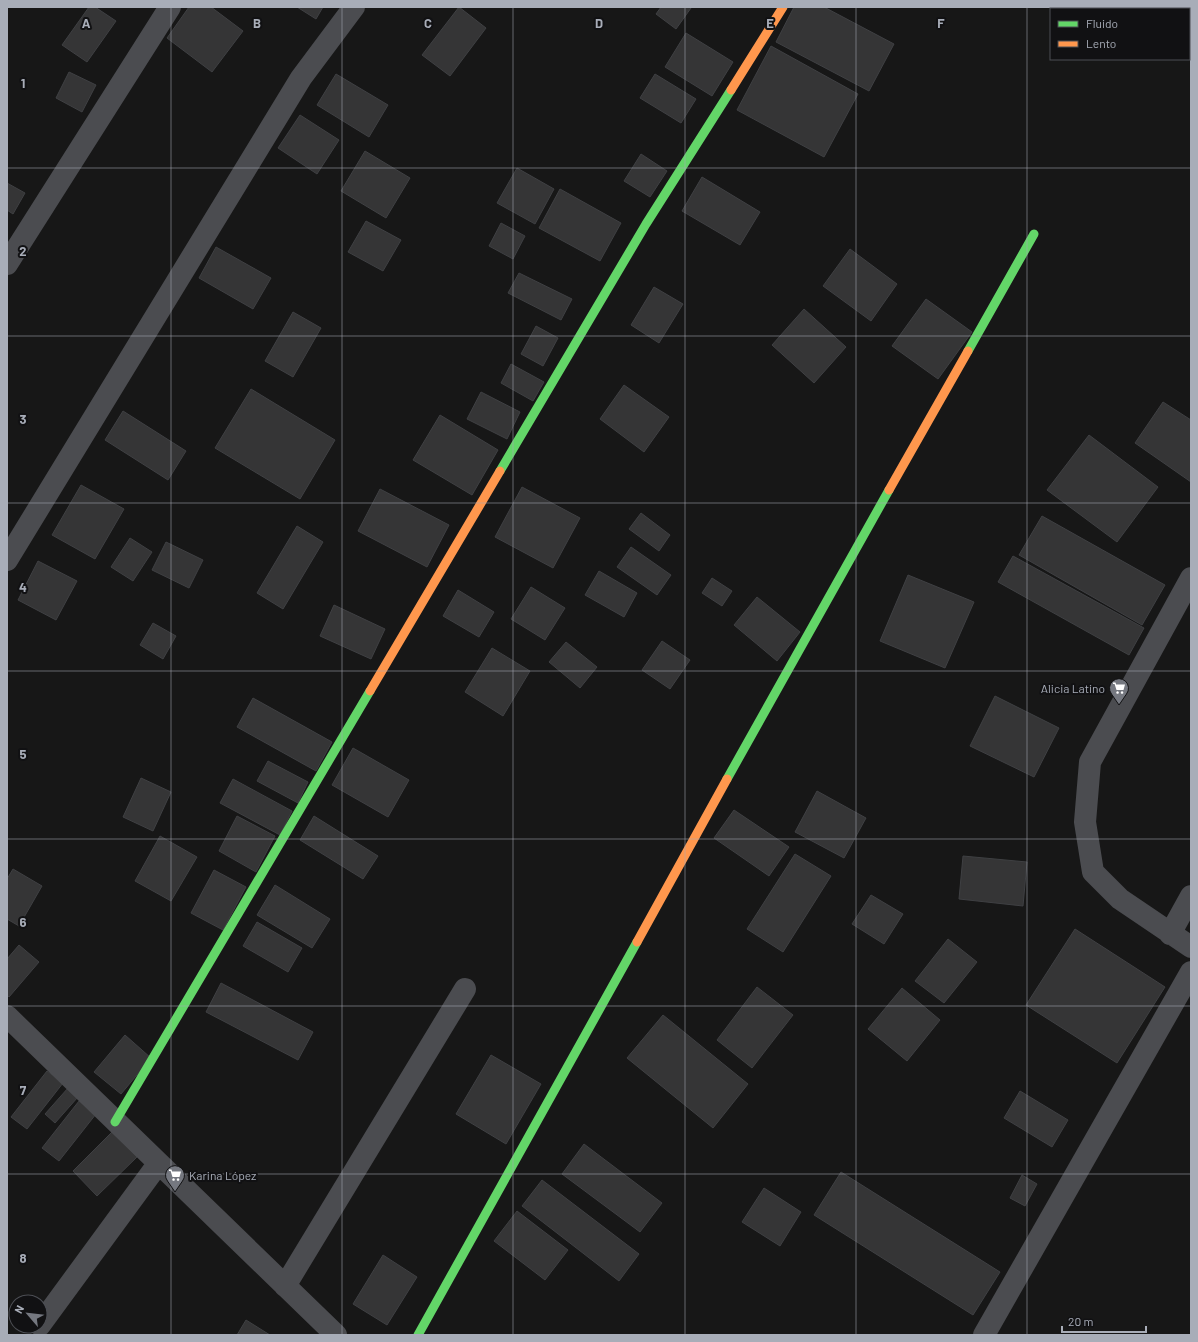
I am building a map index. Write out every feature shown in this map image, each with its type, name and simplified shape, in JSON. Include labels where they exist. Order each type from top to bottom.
[{"type":"street","points":[[7,264],[170,7]]},
{"type":"street","points":[[7,560],[301,78],[354,7]]},
{"type":"street","points":[[115,1122],[646,224],[783,7]]},
{"type":"street","points":[[418,1335],[814,622],[1034,234]]},
{"type":"street","points":[[1191,578],[1090,762],[1085,822],[1093,872],[1120,899],[1191,947]]},
{"type":"street","points":[[1170,934],[1191,896]]},
{"type":"street","points":[[984,1335],[1191,972]]},
{"type":"street","points":[[285,1286],[465,989]]},
{"type":"street","points":[[7,1016],[336,1335]]},
{"type":"street","points":[[48,1314],[158,1164]]},
{"type":"building","points":[[89,7],[95,7],[116,21],[87,62],[62,45]]},
{"type":"building","points":[[189,7],[211,7],[243,31],[212,72],[167,38]]},
{"type":"building","points":[[297,7],[323,7],[316,19]]},
{"type":"building","points":[[459,7],[486,28],[450,76],[422,55]]},
{"type":"building","points":[[661,7],[691,8],[676,29],[656,14]]},
{"type":"building","points":[[794,7],[824,7],[894,44],[869,91],[776,42]]},
{"type":"building","points":[[686,33],[733,62],[712,96],[665,67]]},
{"type":"building","points":[[771,46],[858,94],[824,157],[737,110]]},
{"type":"building","points":[[69,72],[96,85],[82,112],[56,98]]},
{"type":"building","points":[[336,74],[388,105],[369,137],[317,105]]},
{"type":"building","points":[[655,74],[696,99],[681,123],[640,98]]},
{"type":"building","points":[[300,115],[339,140],[317,174],[278,148]]},
{"type":"building","points":[[365,151],[410,178],[386,218],[341,191]]},
{"type":"building","points":[[641,154],[667,171],[650,197],[624,181]]},
{"type":"building","points":[[517,168],[554,189],[535,224],[497,203]]},
{"type":"building","points":[[702,177],[760,212],[740,245],[682,211]]},
{"type":"building","points":[[7,183],[25,193],[13,214],[7,210]]},
{"type":"building","points":[[560,189],[621,223],[600,261],[539,228]]},
{"type":"building","points":[[366,221],[401,240],[383,271],[348,252]]},
{"type":"building","points":[[501,223],[525,236],[513,259],[489,246]]},
{"type":"building","points":[[216,247],[271,278],[253,309],[199,278]]},
{"type":"building","points":[[850,249],[897,284],[871,321],[823,286]]},
{"type":"building","points":[[519,273],[572,299],[561,320],[508,293]]},
{"type":"building","points":[[654,287],[683,304],[659,343],[631,325]]},
{"type":"building","points":[[926,299],[972,332],[938,379],[892,346]]},
{"type":"building","points":[[804,309],[846,347],[814,383],[772,345]]},
{"type":"building","points":[[293,312],[321,328],[293,377],[265,361]]},
{"type":"building","points":[[536,326],[558,338],[543,366],[521,354]]},
{"type":"building","points":[[511,364],[544,382],[533,401],[501,383]]},
{"type":"building","points":[[624,385],[669,417],[644,452],[600,419]]},
{"type":"building","points":[[251,389],[335,440],[300,499],[215,448]]},
{"type":"building","points":[[481,392],[520,412],[507,439],[467,419]]},
{"type":"building","points":[[1163,402],[1191,420],[1191,482],[1135,443]]},
{"type":"building","points":[[123,411],[186,451],[168,480],[105,440]]},
{"type":"building","points":[[440,415],[498,450],[472,495],[413,460]]},
{"type":"building","points":[[1089,435],[1158,487],[1117,542],[1047,490]]},
{"type":"building","points":[[81,485],[124,509],[95,559],[52,535]]},
{"type":"building","points":[[522,487],[580,518],[553,568],[495,537]]},
{"type":"building","points":[[380,489],[449,525],[427,567],[358,531]]},
{"type":"building","points":[[641,513],[670,535],[659,551],[629,529]]},
{"type":"building","points":[[1042,516],[1165,585],[1142,625],[1019,555]]},
{"type":"building","points":[[297,526],[323,542],[283,609],[257,593]]},
{"type":"building","points":[[130,538],[152,552],[133,581],[111,567]]},
{"type":"building","points":[[166,542],[203,560],[189,588],[152,570]]},
{"type":"building","points":[[631,547],[671,575],[657,595],[617,567]]},
{"type":"building","points":[[1013,556],[1144,628],[1129,655],[998,582]]},
{"type":"building","points":[[38,561],[77,581],[56,620],[18,600]]},
{"type":"building","points":[[599,571],[637,593],[624,617],[585,595]]},
{"type":"building","points":[[908,575],[974,602],[945,668],[880,641]]},
{"type":"building","points":[[712,578],[732,591],[722,606],[702,593]]},
{"type":"building","points":[[531,587],[565,608],[545,640],[511,619]]},
{"type":"building","points":[[458,590],[494,612],[479,637],[443,616]]},
{"type":"building","points":[[757,597],[800,632],[777,661],[734,625]]},
{"type":"building","points":[[334,605],[385,629],[371,659],[320,636]]},
{"type":"building","points":[[153,623],[176,636],[163,659],[140,645]]},
{"type":"building","points":[[662,641],[690,660],[670,689],[642,670]]},
{"type":"building","points":[[566,642],[597,667],[580,688],[549,662]]},
{"type":"building","points":[[492,648],[530,671],[503,716],[465,692]]},
{"type":"building","points":[[995,696],[1059,728],[1034,777],[970,746]]},
{"type":"building","points":[[253,698],[332,742],[316,771],[237,727]]},
{"type":"building","points":[[353,748],[409,780],[388,817],[332,785]]},
{"type":"building","points":[[268,761],[308,782],[298,803],[257,781]]},
{"type":"building","points":[[141,778],[171,792],[153,831],[123,817]]},
{"type":"building","points":[[233,779],[292,811],[280,835],[220,803]]},
{"type":"building","points":[[817,791],[866,818],[844,858],[795,832]]},
{"type":"building","points":[[734,810],[789,847],[769,876],[714,838]]},
{"type":"building","points":[[237,816],[275,836],[256,872],[219,851]]},
{"type":"building","points":[[314,816],[378,856],[363,879],[300,840]]},
{"type":"building","points":[[160,836],[197,857],[171,901],[135,881]]},
{"type":"building","points":[[795,854],[831,876],[783,952],[747,929]]},
{"type":"building","points":[[963,856],[1027,862],[1023,906],[959,899]]},
{"type":"building","points":[[13,869],[42,886],[19,926],[7,919],[7,879]]},
{"type":"building","points":[[214,870],[246,887],[223,930],[191,913]]},
{"type":"building","points":[[275,885],[330,919],[312,948],[257,915]]},
{"type":"building","points":[[871,895],[903,914],[884,944],[852,924]]},
{"type":"building","points":[[257,922],[302,948],[288,972],[243,946]]},
{"type":"building","points":[[1075,929],[1165,987],[1117,1063],[1026,1005]]},
{"type":"building","points":[[948,939],[977,962],[944,1003],[915,981]]},
{"type":"building","points":[[19,945],[39,962],[9,997],[7,995],[7,959]]},
{"type":"building","points":[[221,983],[313,1032],[298,1060],[206,1012]]},
{"type":"building","points":[[757,987],[793,1015],[752,1068],[717,1040]]},
{"type":"building","points":[[902,988],[940,1020],[907,1061],[868,1029]]},
{"type":"building","points":[[663,1015],[748,1084],[713,1128],[627,1058]]},
{"type":"building","points":[[125,1035],[151,1058],[121,1094],[94,1072]]},
{"type":"building","points":[[491,1055],[541,1084],[506,1144],[456,1114]]},
{"type":"building","points":[[47,1071],[63,1083],[27,1129],[11,1117]]},
{"type":"building","points":[[68,1088],[78,1097],[55,1123],[45,1114]]},
{"type":"building","points":[[1020,1091],[1068,1120],[1052,1147],[1004,1118]]},
{"type":"building","points":[[79,1101],[96,1114],[59,1161],[42,1148]]},
{"type":"building","points":[[112,1132],[137,1157],[97,1196],[73,1171]]},
{"type":"building","points":[[584,1144],[662,1203],[640,1232],[562,1174]]},
{"type":"building","points":[[841,1172],[1000,1272],[973,1315],[814,1215]]},
{"type":"building","points":[[1022,1175],[1037,1184],[1025,1206],[1010,1198]]},
{"type":"building","points":[[542,1180],[639,1254],[619,1281],[522,1206]]},
{"type":"building","points":[[764,1188],[801,1212],[780,1246],[742,1222]]},
{"type":"building","points":[[517,1211],[568,1250],[545,1280],[494,1241]]},
{"type":"building","points":[[383,1255],[417,1277],[387,1325],[353,1304]]},
{"type":"building","points":[[246,1320],[270,1335],[237,1335]]},
{"type":"traffic: fast","points":[[500,471],[646,224],[731,90]]},
{"type":"traffic: fast","points":[[968,351],[1034,234]]},
{"type":"traffic: fast","points":[[727,779],[889,490]]},
{"type":"traffic: fast","points":[[115,1122],[370,691]]},
{"type":"traffic: fast","points":[[418,1335],[637,942]]},
{"type":"traffic: slow","points":[[731,90],[783,7]]},
{"type":"traffic: slow","points":[[889,490],[968,351]]},
{"type":"traffic: slow","points":[[370,691],[500,471]]},
{"type":"traffic: slow","points":[[637,942],[727,779]]},
{"type":"place","name":"Alicia Latino","points":[[1119,705]]},
{"type":"place","name":"Karina López","points":[[175,1192]]}]
